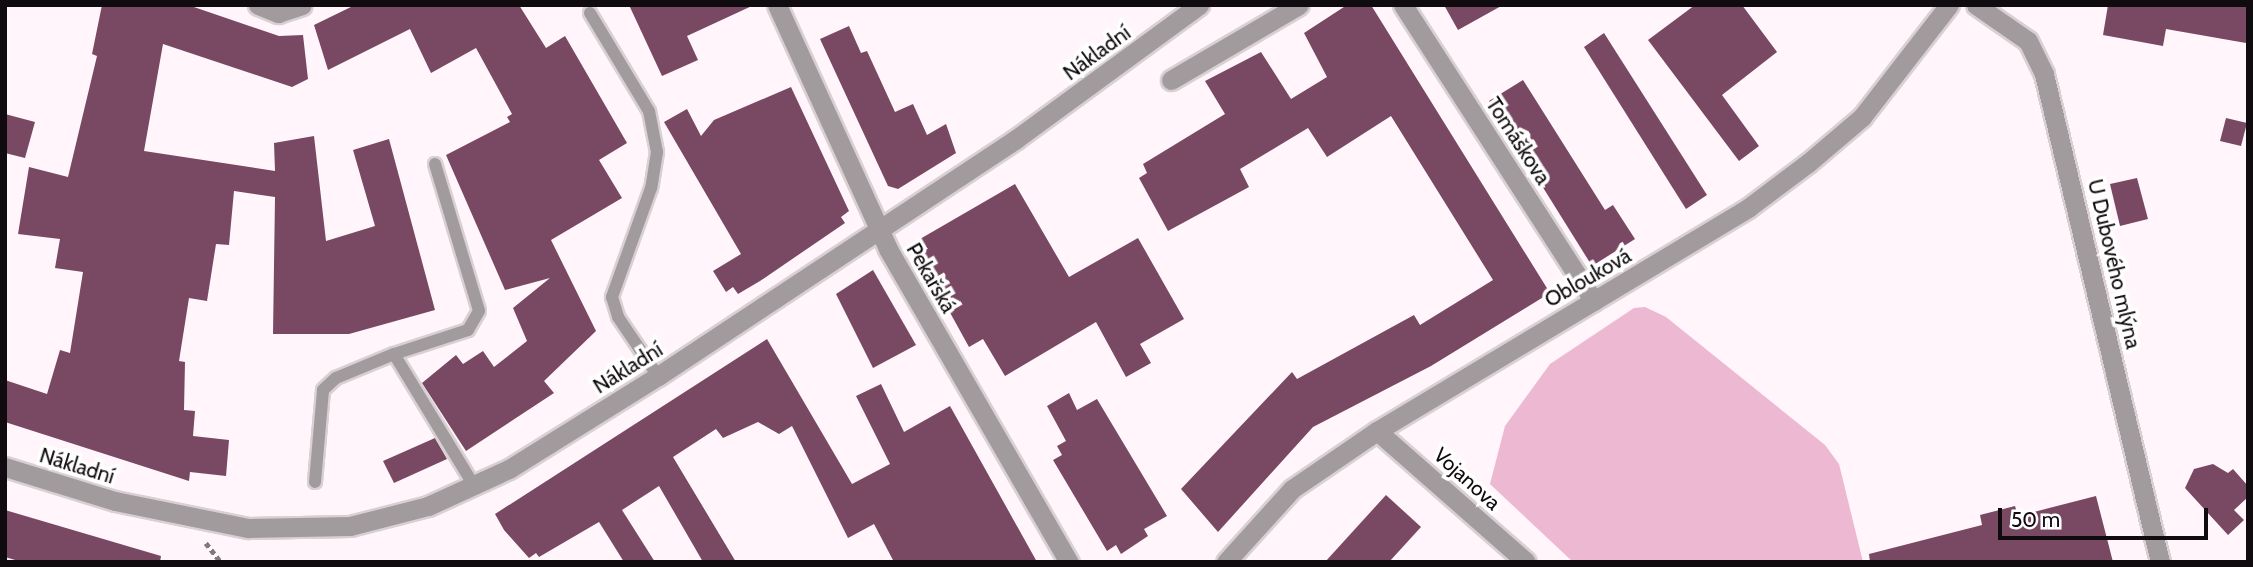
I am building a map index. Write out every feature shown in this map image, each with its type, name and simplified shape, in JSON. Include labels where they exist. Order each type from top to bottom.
[{"type":"street","points":[[258,5],[278,13],[302,5]]},
{"type":"street","name":"Pekařská","points":[[777,5],[880,231],[1069,562]]},
{"type":"street","name":"Nákladní","points":[[5,467],[189,520],[270,529],[317,529],[387,519],[475,487],[658,376],[880,231],[1199,5]]},
{"type":"street","points":[[1171,80],[1300,5]]},
{"type":"street","name":"Tomáškova","points":[[1404,5],[1594,301]]},
{"type":"street","name":"Oblouková","points":[[1226,562],[1292,489],[1377,431],[1748,208],[1808,163],[1862,117],[1949,5]]},
{"type":"street","name":"U Dubového mlýna","points":[[1976,5],[2028,41],[2044,74],[2160,562]]},
{"type":"street","name":"Vojanova","points":[[1377,431],[1526,562]]},
{"type":"lane","points":[[590,13],[649,111],[652,124],[657,152],[651,188],[612,297],[618,317],[658,376]]},
{"type":"lane","points":[[315,482],[323,390],[336,378],[394,354],[468,330],[479,311],[435,164]]},
{"type":"lane","points":[[394,354],[475,487]]},
{"type":"shaded area","points":[[1645,307],[1666,317],[1825,445],[1839,464],[1863,562],[1573,562],[1490,484],[1505,426],[1550,364],[1634,308]]},
{"type":"building","points":[[102,5],[188,5],[279,36],[303,35],[308,79],[292,87],[163,44],[144,151],[275,171],[274,143],[314,136],[326,241],[375,226],[353,150],[389,139],[435,310],[349,334],[273,334],[275,197],[234,191],[229,245],[216,244],[207,301],[189,298],[179,361],[185,362],[184,410],[195,411],[193,436],[229,440],[226,476],[190,472],[189,481],[5,422],[5,380],[47,394],[60,350],[70,353],[83,272],[55,268],[60,239],[18,234],[29,167],[68,177],[97,56],[92,54]]},
{"type":"building","points":[[355,5],[519,5],[546,48],[565,36],[627,143],[599,160],[622,198],[551,240],[596,331],[544,381],[554,393],[466,451],[422,383],[456,355],[463,364],[483,351],[494,367],[527,341],[513,308],[550,278],[505,290],[446,155],[510,122],[507,117],[512,114],[476,48],[431,73],[410,29],[328,70],[314,25]]},
{"type":"building","points":[[629,5],[754,5],[687,36],[698,60],[662,76]]},
{"type":"building","points":[[1347,5],[1371,5],[1550,293],[1431,366],[1313,427],[1218,532],[1181,489],[1292,372],[1297,379],[1414,315],[1420,325],[1493,280],[1391,116],[1327,157],[1308,128],[1240,169],[1249,187],[1168,231],[1139,178],[1147,173],[1143,164],[1225,114],[1205,81],[1261,52],[1291,99],[1327,77],[1304,33]]},
{"type":"building","points":[[1444,5],[1503,5],[1458,30]]},
{"type":"building","points":[[1695,5],[1742,5],[1777,52],[1722,95],[1759,146],[1739,161],[1648,40]]},
{"type":"building","points":[[2108,5],[2248,5],[2246,43],[2166,29],[2163,46],[2103,35]]},
{"type":"building","points":[[849,26],[861,53],[867,51],[895,112],[913,104],[927,135],[946,124],[956,153],[898,189],[888,186],[820,39]]},
{"type":"building","points":[[1604,33],[1707,195],[1686,209],[1584,47]]},
{"type":"building","points":[[1523,80],[1605,210],[1613,205],[1635,239],[1592,266],[1489,101]]},
{"type":"building","points":[[791,87],[849,211],[841,217],[845,223],[760,281],[738,294],[733,287],[726,292],[713,271],[741,254],[664,122],[687,109],[701,136],[714,120]]},
{"type":"building","points":[[5,114],[35,122],[25,158],[5,153]]},
{"type":"building","points":[[2226,118],[2247,123],[2241,146],[2220,141]]},
{"type":"building","points":[[2137,178],[2148,219],[2120,226],[2110,184]]},
{"type":"building","points":[[1015,184],[1069,277],[1138,238],[1184,319],[1140,344],[1151,363],[1126,377],[1096,322],[1005,376],[983,339],[969,347],[916,251],[928,249],[920,239]]},
{"type":"building","points":[[873,270],[916,345],[873,368],[836,294]]},
{"type":"building","points":[[767,339],[852,484],[890,464],[856,396],[881,384],[904,432],[950,406],[1037,562],[894,562],[874,524],[848,538],[792,426],[779,434],[758,422],[723,438],[716,429],[673,457],[736,562],[703,562],[659,486],[622,510],[655,562],[624,562],[599,522],[539,557],[536,553],[529,558],[504,530],[495,514]]},
{"type":"building","points":[[1069,393],[1077,410],[1097,399],[1167,516],[1144,529],[1148,536],[1121,554],[1116,545],[1107,551],[1053,460],[1062,455],[1057,446],[1066,441],[1047,406]]},
{"type":"building","points":[[435,438],[447,459],[394,483],[383,461]]},
{"type":"building","points":[[2213,464],[2228,473],[2233,469],[2248,486],[2248,497],[2234,510],[2244,520],[2228,535],[2185,488],[2194,469]]},
{"type":"building","points":[[1386,495],[1421,527],[1389,562],[1325,562]]},
{"type":"building","points":[[2096,496],[2113,562],[1870,562],[1869,554],[1982,525],[1980,515],[2015,506],[2018,516]]},
{"type":"building","points":[[5,510],[161,556],[160,562],[22,562],[5,557]]}]
